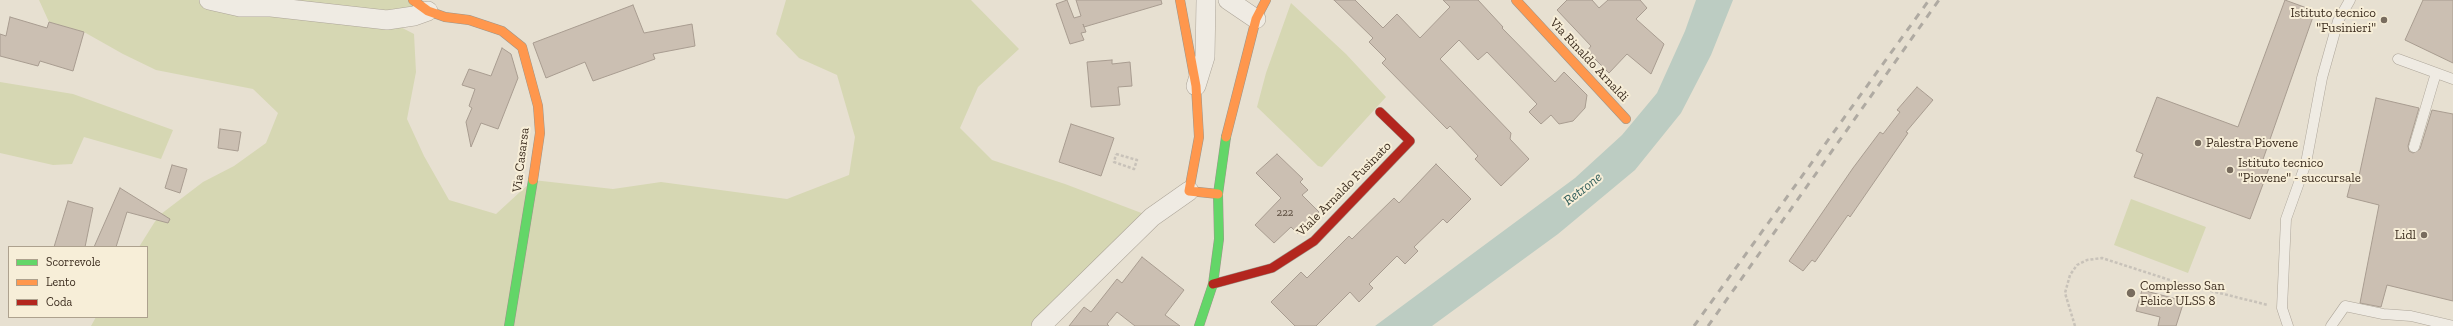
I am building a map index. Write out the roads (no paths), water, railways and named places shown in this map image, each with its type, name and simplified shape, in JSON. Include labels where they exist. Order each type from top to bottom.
[{"type":"street","points":[[209,0],[240,7],[271,7],[387,20],[414,16],[421,5]]},
{"type":"street","points":[[1180,0],[1196,86],[1199,137],[1189,191]]},
{"type":"street","points":[[1196,86],[1205,57],[1206,0]]},
{"type":"street","points":[[1228,0],[1256,19]]},
{"type":"street","points":[[1199,326],[1213,284],[1219,239],[1218,194],[1238,86],[1256,19],[1266,0]]},
{"type":"street","name":"Via Rinaldo Arnaldi","points":[[1516,0],[1626,120]]},
{"type":"street","name":"Via Casarsa","points":[[421,5],[445,17],[469,20],[502,31],[522,47],[538,106],[540,133],[509,326]]},
{"type":"street","name":"Viale Arnaldo Fusinato","points":[[1213,284],[1272,268],[1314,241],[1410,141],[1380,112]]},
{"type":"street","points":[[1041,326],[1152,217],[1189,191],[1218,194]]},
{"type":"lane","points":[[2288,326],[2282,308],[2286,219],[2306,163],[2322,78],[2336,28],[2350,0]]},
{"type":"lane","points":[[2398,59],[2453,79]]},
{"type":"lane","points":[[2414,147],[2436,73]]},
{"type":"lane","points":[[2331,326],[2345,306],[2383,314],[2410,316],[2453,326]]},
{"type":"water","name":"Retrone","points":[[1696,0],[1733,0],[1711,55],[1681,113],[1635,170],[1558,234],[1432,326],[1375,326],[1575,178],[1622,135],[1657,93],[1685,31]]},
{"type":"railway","points":[[1694,326],[1929,0]]},
{"type":"railway","points":[[1708,326],[1939,0]]},
{"type":"place","name":"Istituto tecnico \"Fusinieri\"","points":[[2384,20]]},
{"type":"place","name":"Palestra Piovene","points":[[2198,143]]},
{"type":"place","name":"Istituto tecnico \"Piovene\" - succursale","points":[[2230,170]]},
{"type":"place","name":"Lidl","points":[[2424,235]]},
{"type":"place","name":"Complesso San Felice ULSS 8","points":[[2131,293]]}]
